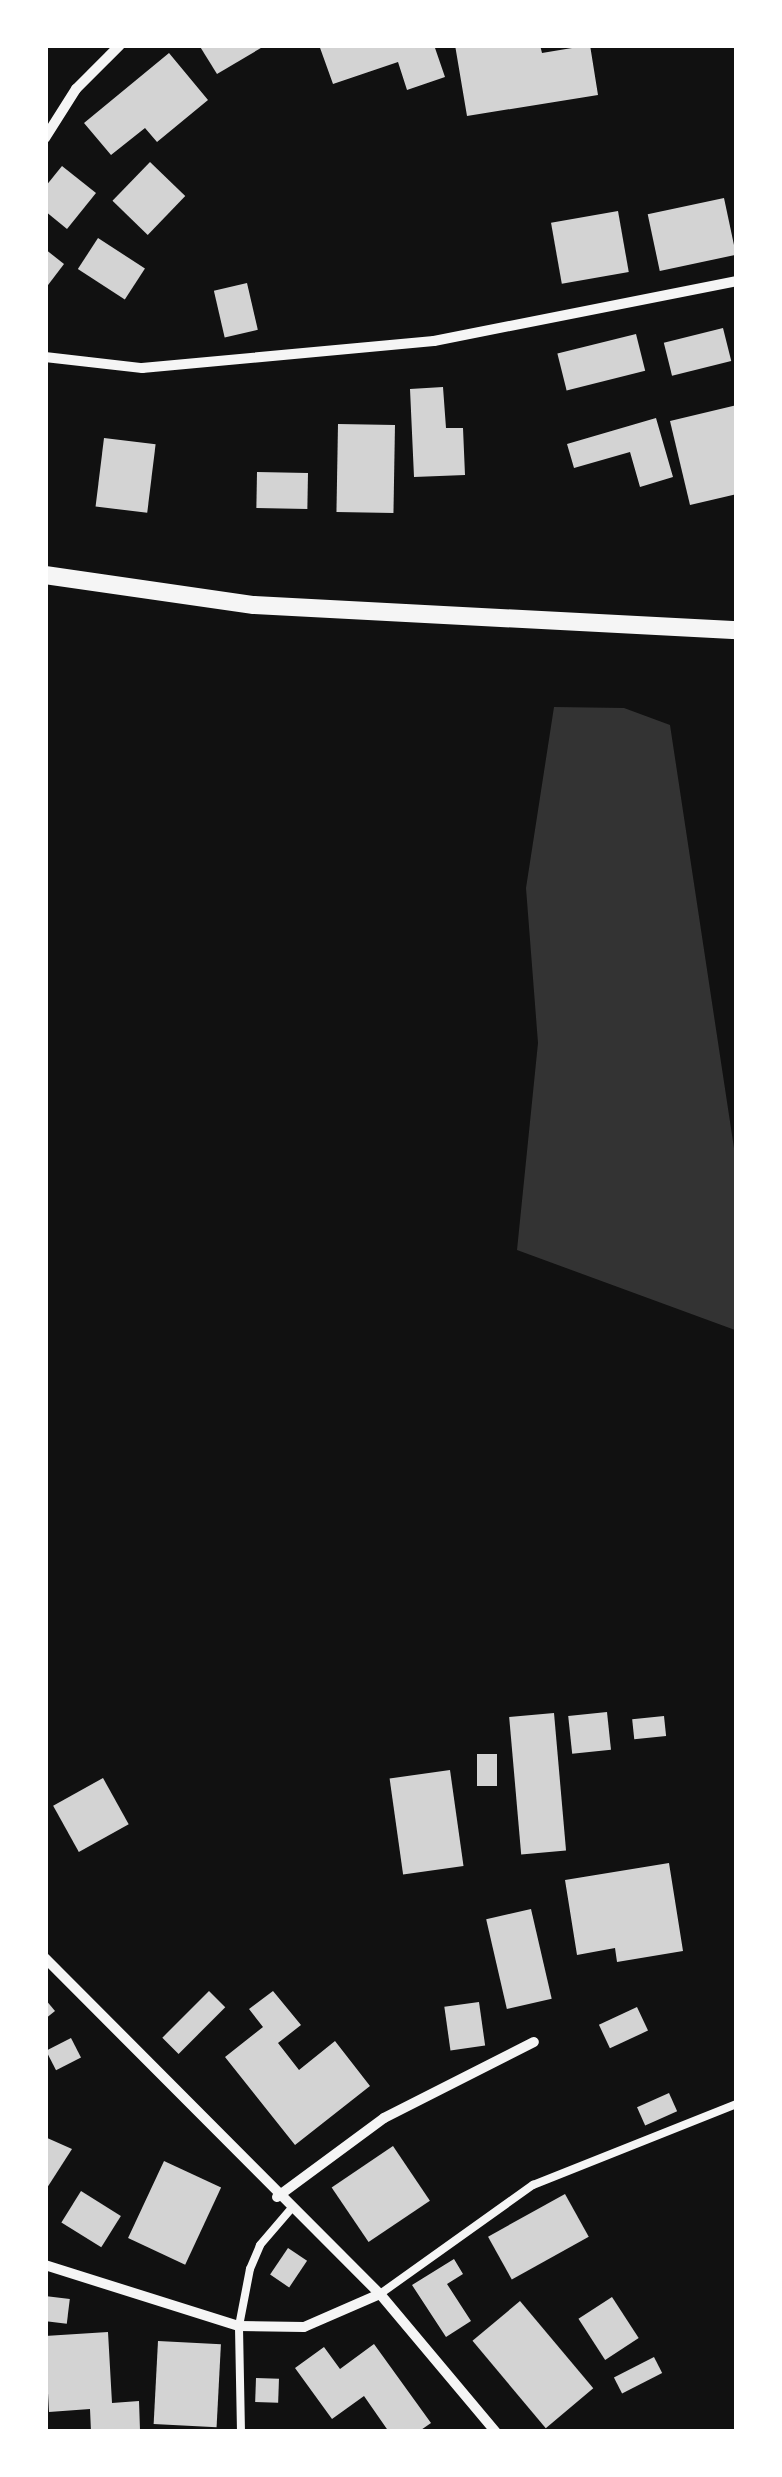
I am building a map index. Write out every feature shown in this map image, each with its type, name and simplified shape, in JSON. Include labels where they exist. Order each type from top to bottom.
[{"type":"street","points":[[45,138],[76,89],[120,45]]},
{"type":"street","points":[[45,357],[142,368],[434,341],[737,281]]},
{"type":"street","points":[[45,575],[254,605],[737,630]]},
{"type":"street","points":[[45,1958],[277,2197],[380,2294],[496,2432]]},
{"type":"street","points":[[277,2197],[384,2118],[534,2042]]},
{"type":"street","points":[[45,2265],[239,2326],[304,2327],[380,2294]]},
{"type":"lane","points":[[380,2294],[532,2185],[737,2104]]},
{"type":"lane","points":[[241,2432],[239,2326],[260,2245],[290,2210]]},
{"type":"shaded area","points":[[554,707],[624,708],[670,725],[737,1168],[735,1330],[517,1250],[538,1043],[526,888]]},
{"type":"building","points":[[199,45],[266,45],[217,74]]},
{"type":"building","points":[[319,45],[434,45],[445,77],[407,90],[398,62],[333,84]]},
{"type":"building","points":[[455,45],[540,45],[542,53],[590,45],[598,95],[467,116]]},
{"type":"building","points":[[169,53],[208,100],[157,142],[145,128],[111,155],[84,123]]},
{"type":"building","points":[[150,162],[185,196],[148,235],[112,201]]},
{"type":"building","points":[[62,166],[96,193],[67,229],[45,211],[45,187]]},
{"type":"building","points":[[724,198],[736,255],[660,271],[648,214]]},
{"type":"building","points":[[618,211],[629,272],[562,284],[551,223]]},
{"type":"building","points":[[98,238],[145,268],[125,300],[78,269]]},
{"type":"building","points":[[45,249],[64,264],[45,289]]},
{"type":"building","points":[[247,283],[258,330],[225,337],[214,291]]},
{"type":"building","points":[[723,328],[731,361],[672,376],[664,343]]},
{"type":"building","points":[[636,334],[645,371],[567,390],[557,354]]},
{"type":"building","points":[[443,387],[446,428],[463,428],[465,475],[414,477],[410,389]]},
{"type":"building","points":[[737,405],[737,494],[690,505],[670,421]]},
{"type":"building","points":[[656,418],[673,477],[640,487],[630,452],[574,468],[567,444]]},
{"type":"building","points":[[338,424],[395,425],[393,513],[336,512]]},
{"type":"building","points":[[104,438],[156,444],[147,513],[96,506]]},
{"type":"building","points":[[257,472],[308,473],[307,509],[256,508]]},
{"type":"building","points":[[607,1712],[611,1750],[572,1754],[568,1716]]},
{"type":"building","points":[[554,1713],[566,1850],[521,1854],[509,1717]]},
{"type":"building","points":[[664,1716],[666,1736],[634,1739],[632,1719]]},
{"type":"building","points":[[477,1754],[497,1754],[497,1786],[477,1786]]},
{"type":"building","points":[[450,1770],[463,1866],[403,1875],[390,1778]]},
{"type":"building","points":[[103,1778],[129,1824],[79,1852],[53,1806]]},
{"type":"building","points":[[669,1863],[683,1951],[617,1962],[615,1948],[577,1955],[565,1880]]},
{"type":"building","points":[[531,1909],[552,1999],[507,2009],[486,1919]]},
{"type":"building","points":[[209,1991],[225,2007],[179,2054],[162,2038]]},
{"type":"building","points":[[273,1991],[301,2025],[278,2043],[299,2070],[335,2041],[370,2086],[295,2145],[225,2057],[263,2027],[249,2009]]},
{"type":"building","points":[[45,1999],[55,2011],[45,2019]]},
{"type":"building","points":[[479,2002],[485,2046],[450,2050],[444,2007]]},
{"type":"building","points":[[637,2007],[648,2031],[610,2048],[599,2025]]},
{"type":"building","points":[[71,2038],[81,2058],[56,2070],[46,2051]]},
{"type":"building","points":[[669,2093],[677,2111],[645,2126],[637,2107]]},
{"type":"building","points":[[45,2137],[72,2149],[45,2191]]},
{"type":"building","points":[[393,2146],[430,2201],[369,2242],[332,2187]]},
{"type":"building","points":[[164,2161],[221,2188],[185,2265],[128,2238]]},
{"type":"building","points":[[81,2191],[121,2216],[101,2247],[61,2222]]},
{"type":"building","points":[[565,2194],[589,2237],[512,2280],[488,2237]]},
{"type":"building","points":[[288,2248],[307,2261],[289,2287],[270,2275]]},
{"type":"building","points":[[454,2259],[463,2274],[447,2284],[471,2321],[446,2337],[412,2285]]},
{"type":"building","points":[[45,2296],[70,2299],[67,2324],[45,2321]]},
{"type":"building","points":[[612,2297],[639,2338],[605,2360],[578,2319]]},
{"type":"building","points":[[520,2301],[593,2388],[546,2428],[473,2341]]},
{"type":"building","points":[[108,2332],[112,2403],[139,2401],[140,2430],[91,2432],[90,2409],[49,2412],[45,2336]]},
{"type":"building","points":[[158,2341],[221,2344],[217,2427],[154,2424]]},
{"type":"building","points":[[374,2344],[431,2423],[418,2432],[389,2432],[364,2396],[332,2419],[295,2368],[324,2347],[340,2369]]},
{"type":"building","points":[[654,2357],[662,2373],[622,2393],[614,2377]]},
{"type":"building","points":[[256,2378],[279,2379],[278,2403],[255,2402]]}]
